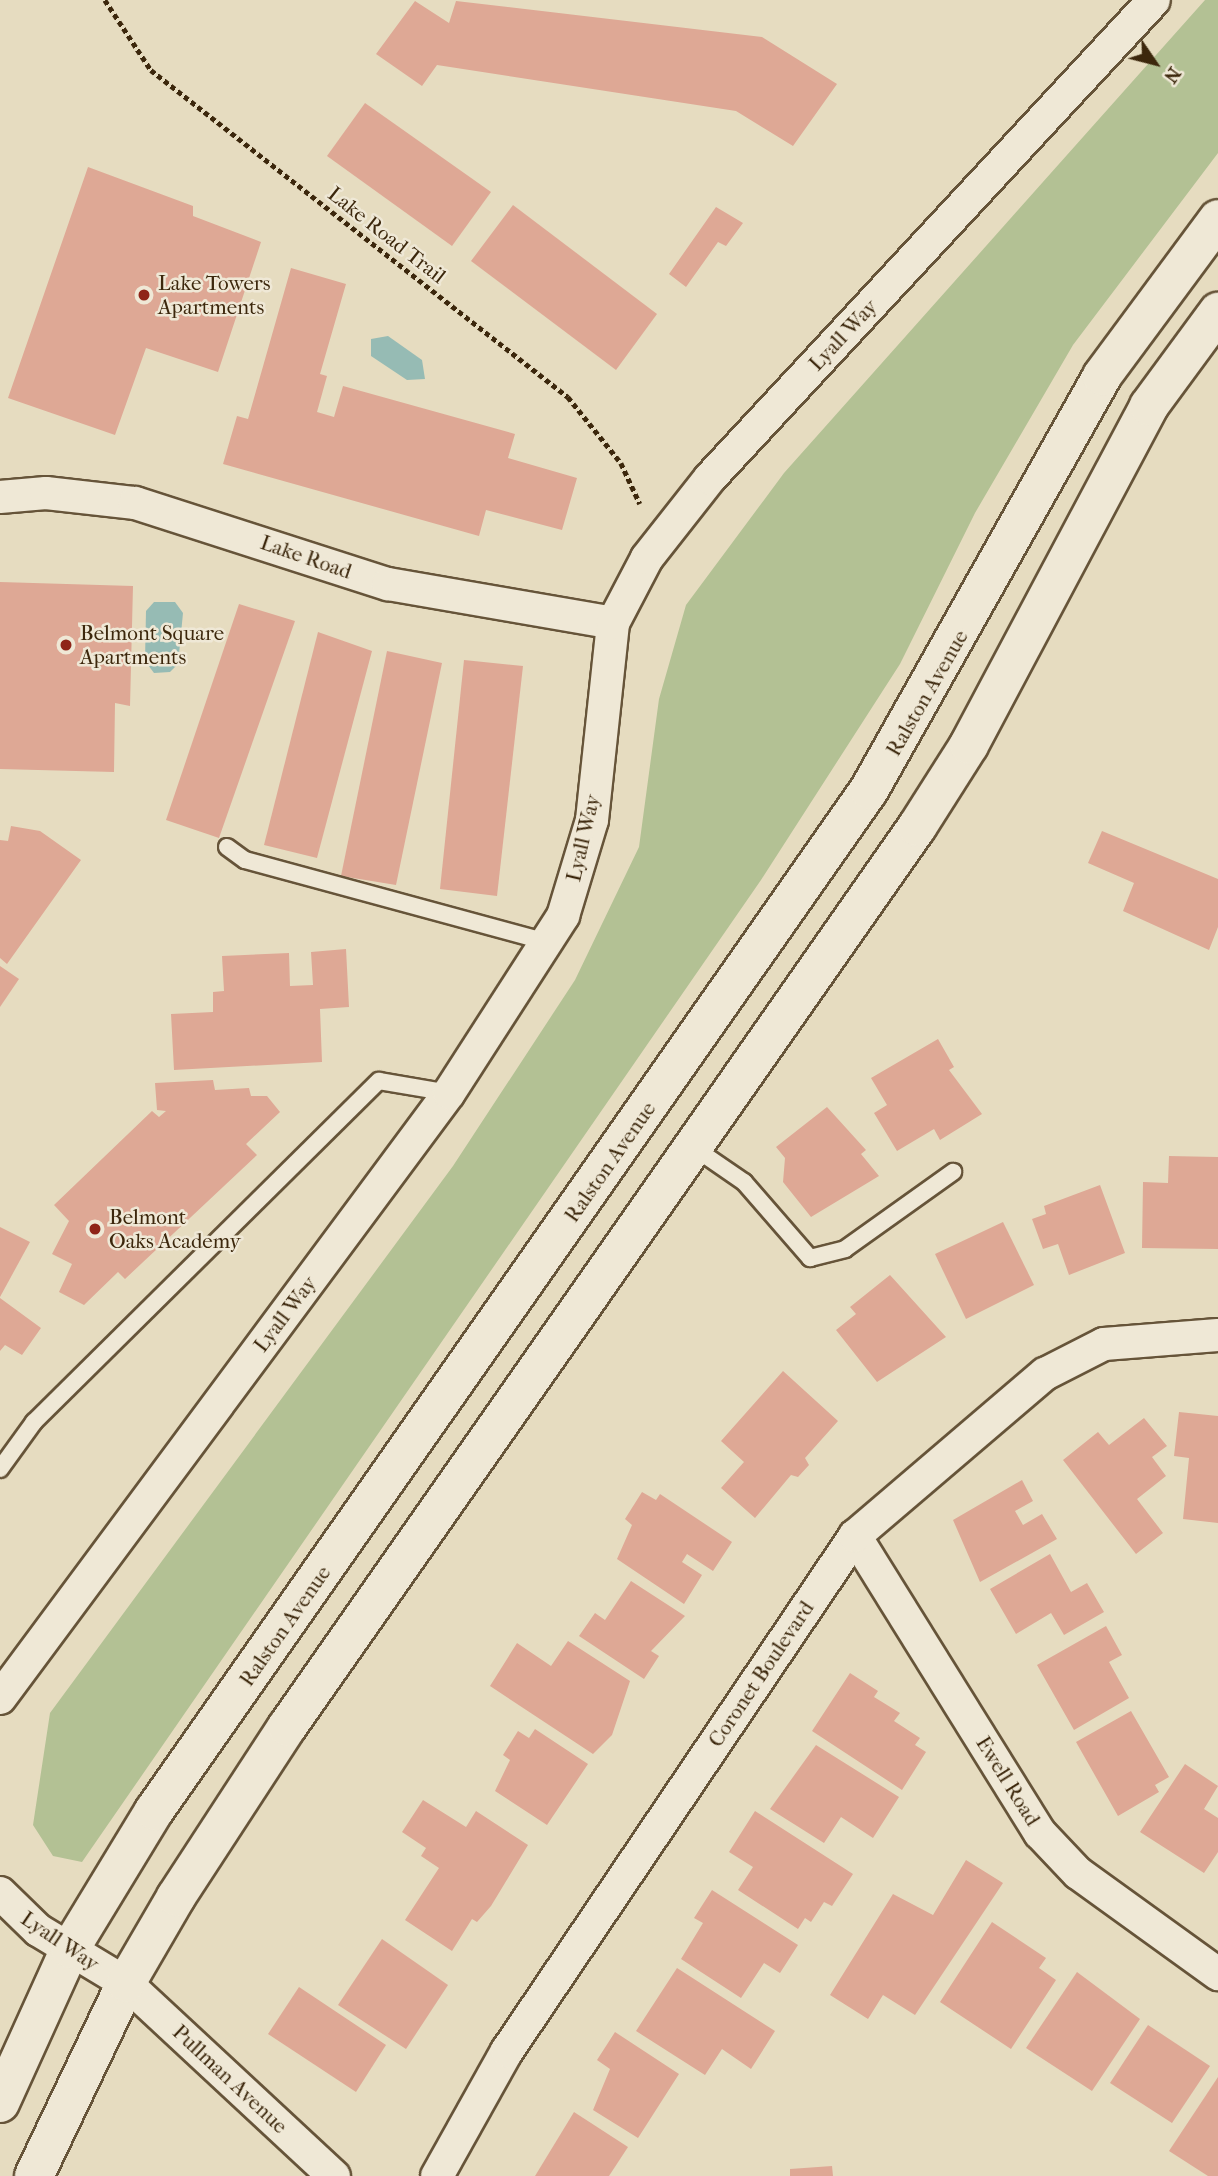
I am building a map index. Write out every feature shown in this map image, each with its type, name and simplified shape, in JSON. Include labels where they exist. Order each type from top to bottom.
[{"type":"main road","name":"Ralston Avenue","points":[[0,2103],[70,1950],[154,1811],[869,790],[968,624],[1088,399],[1218,219]]},
{"type":"main road","points":[[34,2176],[125,1983],[287,1727],[693,1147],[969,745],[1103,486],[1149,406],[1218,312]]},
{"type":"street","name":"Lyall Way","points":[[0,1698],[449,1093],[563,916],[593,820],[614,623],[646,558],[710,478],[1154,0]]},
{"type":"street","name":"Lake Road","points":[[0,498],[46,493],[135,503],[388,584],[614,623]]},
{"type":"street","name":"Coronet Boulevard","points":[[437,2176],[507,2051],[855,1536],[1045,1374],[1104,1344],[1218,1335]]},
{"type":"street","name":"Ewell Road","points":[[855,1536],[1040,1833],[1078,1873],[1218,1974]]},
{"type":"street","name":"Lyall Way","points":[[0,1893],[70,1950],[125,1983]]},
{"type":"street","name":"Pullman Avenue","points":[[125,1983],[334,2176]]},
{"type":"lane","points":[[227,847],[245,860],[547,942]]},
{"type":"lane","points":[[0,1469],[34,1422],[379,1081],[449,1093]]},
{"type":"lane","points":[[693,1147],[744,1182],[810,1258],[845,1249],[953,1172]]},
{"type":"path","name":"Lake Road Trail","points":[[105,0],[151,70],[568,397],[621,463],[640,504]]},
{"type":"green space","points":[[1205,0],[1218,0],[1218,153],[1073,345],[975,513],[900,664],[761,880],[82,1862],[53,1856],[33,1825],[50,1713],[453,1166],[575,980],[639,847],[659,699],[686,605],[784,473]]},
{"type":"water","points":[[388,336],[422,360],[425,379],[407,380],[371,356],[371,339]]},
{"type":"water","points":[[154,602],[175,602],[183,613],[178,664],[170,672],[154,673],[145,661],[146,611]]},
{"type":"building","points":[[415,1],[449,23],[456,1],[762,37],[837,84],[793,146],[736,111],[437,65],[422,86],[376,54]]},
{"type":"building","points":[[365,103],[491,192],[452,246],[327,156]]},
{"type":"building","name":"Lake Towers Apartments","points":[[88,167],[193,206],[193,216],[261,242],[218,372],[146,348],[115,435],[8,398]]},
{"type":"building","points":[[513,205],[657,314],[616,370],[471,261]]},
{"type":"building","points":[[716,207],[743,223],[726,246],[718,242],[686,287],[669,274]]},
{"type":"building","points":[[291,268],[346,284],[320,374],[327,376],[317,412],[334,417],[343,386],[515,434],[508,458],[577,478],[562,530],[486,510],[479,536],[223,464],[237,416],[248,419]]},
{"type":"building","name":"Belmont Square Apartments","points":[[0,582],[133,586],[130,706],[115,703],[114,772],[0,769]]},
{"type":"building","points":[[239,604],[295,621],[219,838],[166,820]]},
{"type":"building","points":[[318,632],[372,651],[317,858],[264,845]]},
{"type":"building","points":[[387,651],[442,663],[396,885],[341,876]]},
{"type":"building","points":[[464,660],[523,666],[497,896],[440,889]]},
{"type":"building","points":[[11,826],[40,831],[81,860],[7,964],[0,958],[0,840],[8,841]]},
{"type":"building","points":[[1102,831],[1218,879],[1218,927],[1209,950],[1123,911],[1134,883],[1088,863]]},
{"type":"building","points":[[346,949],[349,1007],[320,1009],[322,1062],[174,1070],[171,1014],[213,1012],[213,992],[224,991],[222,956],[289,953],[290,986],[313,985],[311,952]]},
{"type":"building","points":[[0,966],[19,979],[0,1007]]},
{"type":"building","points":[[938,1039],[954,1067],[949,1070],[982,1114],[940,1140],[934,1129],[897,1151],[874,1113],[887,1105],[871,1078]]},
{"type":"building","points":[[213,1080],[215,1090],[249,1088],[251,1096],[267,1096],[280,1112],[246,1144],[257,1155],[125,1279],[118,1272],[84,1305],[59,1292],[72,1264],[52,1254],[69,1221],[54,1205],[152,1111],[159,1117],[166,1111],[157,1110],[155,1083]]},
{"type":"building","points":[[827,1107],[866,1150],[861,1154],[879,1176],[811,1217],[783,1182],[785,1158],[776,1147]]},
{"type":"building","points":[[1169,1156],[1218,1157],[1218,1249],[1142,1248],[1143,1182],[1168,1183]]},
{"type":"building","points":[[1100,1185],[1125,1253],[1069,1275],[1058,1244],[1043,1249],[1032,1219],[1046,1214],[1044,1206]]},
{"type":"building","points":[[1003,1222],[1034,1285],[966,1319],[935,1254]]},
{"type":"building","points":[[0,1227],[30,1242],[0,1297]]},
{"type":"building","points":[[890,1275],[946,1337],[877,1382],[836,1330],[856,1314],[850,1307]]},
{"type":"building","points":[[0,1298],[41,1328],[22,1355],[5,1345],[0,1351]]},
{"type":"building","points":[[783,1371],[838,1421],[805,1458],[809,1465],[798,1477],[791,1475],[755,1518],[721,1488],[744,1462],[721,1441]]},
{"type":"building","points":[[1179,1412],[1218,1416],[1218,1523],[1183,1519],[1189,1458],[1174,1456]]},
{"type":"building","points":[[1144,1418],[1167,1446],[1152,1457],[1166,1476],[1137,1499],[1163,1533],[1136,1554],[1063,1460],[1098,1432],[1109,1445]]},
{"type":"building","points":[[1022,1480],[1033,1501],[1015,1511],[1023,1525],[1042,1514],[1057,1539],[980,1582],[953,1520]]},
{"type":"building","points":[[642,1492],[656,1500],[660,1494],[732,1542],[713,1571],[687,1554],[682,1562],[702,1575],[684,1604],[617,1559],[632,1525],[625,1519]]},
{"type":"building","points":[[1050,1554],[1071,1592],[1087,1583],[1104,1612],[1064,1635],[1051,1613],[1016,1634],[990,1589]]},
{"type":"building","points":[[631,1581],[685,1616],[651,1651],[659,1656],[644,1679],[579,1636],[595,1613],[605,1620]]},
{"type":"building","points":[[1106,1626],[1122,1655],[1109,1662],[1129,1698],[1074,1730],[1037,1665]]},
{"type":"building","points":[[568,1641],[630,1681],[612,1735],[593,1754],[490,1686],[517,1643],[551,1666]]},
{"type":"building","points":[[850,1673],[878,1691],[874,1697],[900,1713],[894,1721],[920,1738],[915,1745],[926,1752],[902,1790],[812,1731]]},
{"type":"building","points":[[1131,1711],[1169,1777],[1155,1785],[1159,1792],[1118,1816],[1076,1742]]},
{"type":"building","points":[[535,1729],[588,1764],[547,1825],[495,1791],[510,1760],[503,1755],[518,1731],[529,1738]]},
{"type":"building","points":[[816,1745],[899,1797],[873,1838],[841,1817],[824,1843],[770,1809]]},
{"type":"building","points":[[1185,1764],[1218,1786],[1204,1809],[1218,1818],[1218,1852],[1204,1873],[1140,1832]]},
{"type":"building","points":[[423,1800],[466,1827],[476,1811],[528,1845],[491,1906],[477,1922],[472,1919],[452,1951],[405,1920],[439,1868],[421,1856],[426,1848],[402,1832]]},
{"type":"building","points":[[755,1811],[853,1874],[832,1906],[824,1902],[811,1922],[805,1918],[798,1929],[738,1890],[753,1867],[729,1852]]},
{"type":"building","points":[[966,1860],[1003,1883],[915,2015],[883,1995],[868,2019],[830,1995],[893,1894],[933,1915]]},
{"type":"building","points":[[712,1890],[798,1945],[780,1973],[764,1963],[741,1998],[681,1959],[703,1923],[694,1918]]},
{"type":"building","points":[[992,1922],[1046,1958],[1039,1968],[1056,1980],[1011,2049],[940,2002]]},
{"type":"building","points":[[382,1939],[448,1985],[406,2049],[338,2005]]},
{"type":"building","points":[[677,1968],[775,2031],[751,2069],[722,2049],[705,2075],[636,2031]]},
{"type":"building","points":[[1077,1972],[1140,2019],[1092,2091],[1026,2048]]},
{"type":"building","points":[[299,1987],[386,2045],[356,2092],[268,2034]]},
{"type":"building","points":[[1148,2025],[1210,2066],[1172,2123],[1110,2083]]},
{"type":"building","points":[[615,2032],[679,2074],[638,2138],[593,2110],[610,2069],[597,2060]]},
{"type":"building","points":[[1218,2077],[1218,2176],[1208,2176],[1169,2151]]},
{"type":"building","points":[[574,2112],[628,2147],[609,2176],[535,2176]]},
{"type":"building","points":[[832,2166],[833,2176],[790,2176],[790,2169]]},
{"type":"place","name":"Lake Towers Apartments","points":[[144,295]]},
{"type":"place","name":"Belmont Square Apartments","points":[[66,645]]},
{"type":"place","name":"Belmont Oaks Academy","points":[[95,1229]]}]
